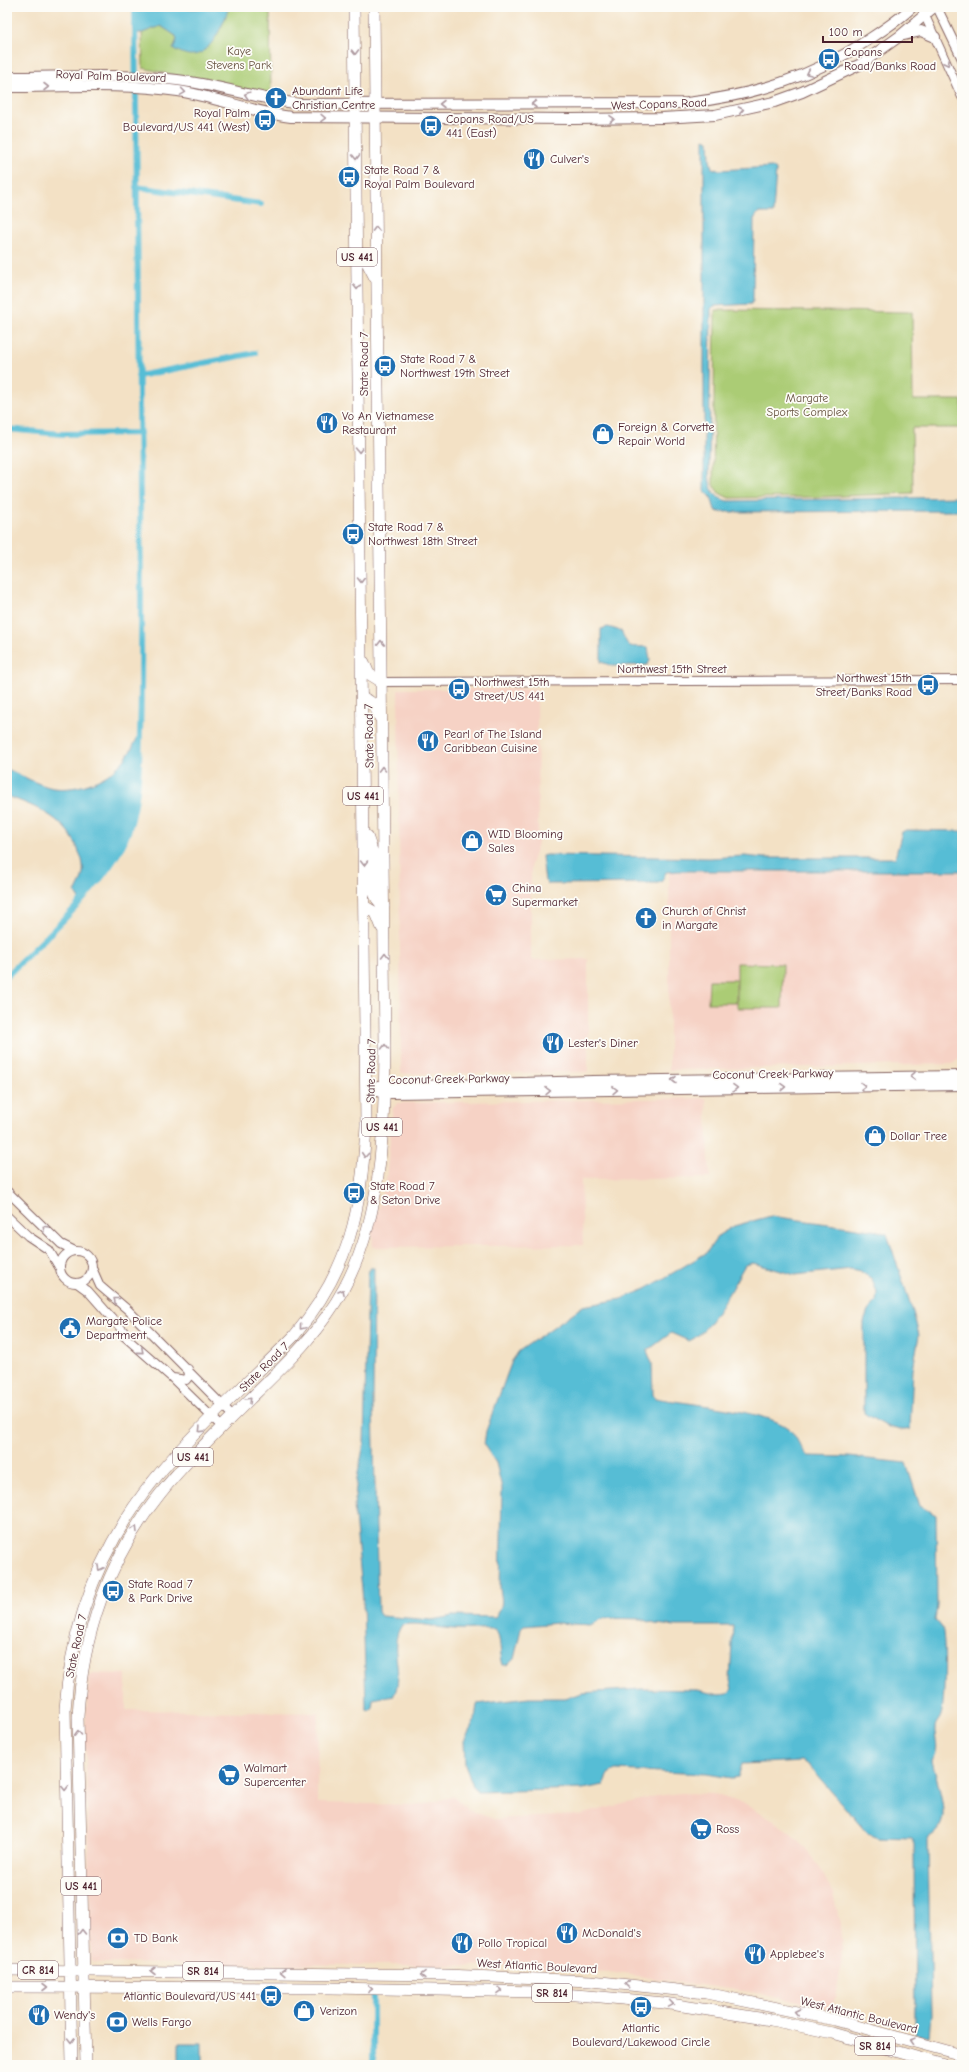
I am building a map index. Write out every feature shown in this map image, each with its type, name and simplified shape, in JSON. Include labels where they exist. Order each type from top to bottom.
[{"type":"main road","name":"State Road 7","points":[[72,2065],[65,1735],[67,1690],[75,1641],[90,1590],[119,1531],[153,1481],[224,1406],[294,1336],[321,1300],[340,1266],[356,1216],[365,1152],[366,1088],[362,656],[354,7]]},
{"type":"main road","name":"State Road 7","points":[[86,2065],[78,1711],[83,1667],[94,1621],[115,1566],[138,1524],[160,1494],[222,1426],[289,1360],[319,1327],[337,1302],[352,1273],[368,1226],[378,1171],[385,1089],[385,936],[374,7]]},
{"type":"main road","name":"West Copans Road","points":[[355,105],[687,103],[741,95],[794,80],[826,65],[884,29],[912,7]]},
{"type":"main road","name":"West Copans Road","points":[[355,118],[587,119],[669,118],[715,115],[774,102],[802,92],[861,64],[900,36],[923,11],[934,7]]},
{"type":"main road","points":[[900,36],[921,31],[935,37]]},
{"type":"main road","name":"Royal Palm Boulevard","points":[[7,77],[126,82],[144,88],[188,93],[278,115],[355,118]]},
{"type":"main road","name":"Royal Palm Boulevard","points":[[7,87],[126,82],[144,77],[178,80],[220,87],[256,97],[300,104],[355,105]]},
{"type":"main road","points":[[357,251],[363,255],[377,282]]},
{"type":"main road","points":[[362,656],[369,674],[382,682]]},
{"type":"main road","points":[[362,698],[368,699],[372,703],[382,720]]},
{"type":"main road","points":[[363,822],[373,854],[373,892],[379,902],[384,906]]},
{"type":"main road","points":[[364,906],[376,913],[385,936]]},
{"type":"main road","name":"Coconut Creek Parkway","points":[[385,1089],[575,1081],[962,1076]]},
{"type":"main road","points":[[566,1091],[569,1084],[575,1081]]},
{"type":"main road","name":"Coconut Creek Parkway","points":[[366,1088],[566,1091],[962,1085]]},
{"type":"main road","points":[[319,1327],[324,1305],[321,1300]]},
{"type":"main road","points":[[115,1566],[112,1559],[121,1541],[119,1531]]},
{"type":"main road","points":[[75,1641],[77,1658],[83,1667]]},
{"type":"main road","points":[[65,1735],[74,1759],[79,1764]]},
{"type":"main road","points":[[65,1761],[73,1771],[79,1786]]},
{"type":"main road","name":"West Atlantic Boulevard","points":[[7,1970],[462,1975],[586,1980],[706,1993],[835,2020],[962,2055]]},
{"type":"main road","points":[[439,1990],[446,1982],[462,1975]]},
{"type":"main road","name":"West Atlantic Boulevard","points":[[7,1987],[331,1988],[537,1992],[664,2003],[751,2017],[832,2033],[944,2065]]},
{"type":"street","points":[[937,7],[962,59]]},
{"type":"street","points":[[923,11],[962,97]]},
{"type":"street","name":"Northwest 15th Street","points":[[382,682],[962,680]]},
{"type":"street","points":[[7,1191],[61,1244],[85,1254],[91,1262],[92,1268],[102,1289],[125,1307],[233,1416]]},
{"type":"street","points":[[7,1216],[28,1236],[49,1250],[59,1267],[63,1278],[88,1291],[124,1333],[124,1336],[171,1376],[222,1426]]},
{"type":"street","points":[[59,1267],[60,1262],[66,1254],[75,1251]]},
{"type":"street","points":[[77,1284],[87,1279],[92,1268]]},
{"type":"street","points":[[171,1376],[180,1380],[186,1380],[189,1376],[188,1369]]},
{"type":"shaded area","points":[[398,689],[537,689],[538,844],[531,864],[531,960],[588,959],[588,1072],[401,1074]]},
{"type":"shaded area","points":[[669,872],[962,872],[962,1057],[952,1064],[669,1070]]},
{"type":"shaded area","points":[[706,1098],[710,1178],[581,1180],[583,1245],[373,1247],[372,1233],[386,1180],[393,1108],[398,1103]]},
{"type":"shaded area","points":[[93,1673],[126,1674],[126,1710],[318,1713],[317,1803],[422,1805],[454,1796],[468,1810],[494,1819],[578,1815],[656,1796],[681,1793],[713,1794],[742,1803],[774,1820],[798,1840],[819,1866],[833,1894],[841,1926],[843,1949],[834,2002],[825,2008],[757,1993],[610,1972],[527,1966],[95,1963],[91,1960],[85,1730],[89,1678]]},
{"type":"green space","name":"Kaye Stevens Park","points":[[229,7],[270,7],[271,98],[143,68],[142,33],[161,26],[176,36],[177,39],[173,49],[221,28]]},
{"type":"green space","name":"Margate Sports Complex","points":[[715,310],[912,312],[913,400],[962,400],[962,428],[912,428],[913,493],[820,497],[729,498],[719,493],[713,485]]},
{"type":"green space","points":[[737,963],[783,964],[782,1008],[737,1008]]},
{"type":"green space","points":[[709,980],[736,980],[736,1003],[708,1003]]},
{"type":"water","points":[[135,7],[183,7],[188,9],[229,7],[216,37],[210,45],[198,54],[190,55],[173,49],[177,40],[176,36],[161,26],[142,33],[135,33]]},
{"type":"water","points":[[704,139],[709,141],[712,168],[718,170],[772,167],[776,170],[773,213],[758,213],[754,219],[753,301],[751,304],[714,306],[711,309],[709,474],[713,491],[723,500],[728,501],[962,497],[962,511],[719,512],[715,510],[711,497],[704,490]]},
{"type":"water","points":[[608,627],[621,631],[630,646],[648,647],[650,661],[647,665],[613,666],[601,662],[601,629]]},
{"type":"water","points":[[140,732],[137,788],[133,816],[129,829],[115,858],[80,901],[75,893],[82,876],[83,865],[74,841],[67,831],[50,816],[40,810],[7,796],[7,769],[47,787],[73,788],[83,786],[102,778],[118,766],[129,753]]},
{"type":"water","points":[[906,830],[962,831],[962,871],[678,871],[666,872],[662,881],[658,883],[548,884],[545,881],[542,856],[895,858],[902,832]]},
{"type":"water","points":[[771,1216],[878,1231],[887,1234],[913,1312],[919,1335],[913,1369],[910,1429],[899,1430],[893,1428],[864,1413],[864,1322],[868,1311],[876,1302],[877,1293],[872,1279],[860,1271],[851,1269],[795,1275],[753,1263],[745,1265],[713,1318],[697,1336],[689,1341],[671,1333],[647,1351],[652,1363],[653,1395],[655,1398],[745,1412],[778,1422],[792,1432],[808,1456],[849,1457],[906,1463],[920,1506],[936,1515],[937,1606],[935,1619],[940,1625],[943,1635],[944,1672],[942,1709],[935,1726],[937,1748],[932,1760],[942,1802],[943,1818],[936,1832],[928,1838],[931,2015],[929,2036],[915,2033],[914,1843],[911,1838],[878,1837],[867,1833],[811,1768],[802,1761],[742,1764],[738,1777],[731,1778],[707,1774],[616,1770],[609,1774],[604,1785],[583,1789],[477,1792],[473,1786],[465,1764],[464,1741],[475,1720],[477,1704],[529,1698],[565,1698],[583,1693],[641,1689],[698,1690],[720,1695],[727,1694],[732,1689],[730,1680],[733,1626],[675,1626],[655,1624],[642,1619],[604,1618],[590,1625],[557,1623],[524,1626],[521,1629],[514,1659],[508,1665],[503,1665],[499,1637],[495,1629],[449,1629],[416,1624],[402,1625],[396,1642],[398,1678],[394,1695],[373,1699],[372,1709],[368,1711],[366,1707],[363,1600],[354,1506],[357,1478],[364,1444],[368,1274],[370,1268],[374,1268],[373,1404],[378,1612],[381,1616],[432,1620],[453,1616],[495,1617],[498,1614],[502,1604],[500,1589],[502,1488],[496,1463],[484,1445],[486,1431],[512,1361],[519,1351],[583,1306],[621,1299],[646,1289],[706,1253],[719,1235],[734,1226]]},
{"type":"water","points":[[179,2043],[202,2043],[202,2065],[179,2065]]},
{"type":"waterway","points":[[7,976],[71,912],[102,877],[124,842],[133,816],[137,788],[141,662],[135,7]]},
{"type":"waterway","points":[[136,187],[261,204]]},
{"type":"waterway","points":[[138,376],[255,353]]},
{"type":"waterway","points":[[7,429],[61,434],[140,433]]},
{"type":"waterway","points":[[373,1997],[373,2065]]},
{"type":"place","name":"Copans Road/Banks Road","points":[[829,59]]},
{"type":"place","name":"Abundant Life Christian Centre","points":[[276,98]]},
{"type":"place","name":"Royal Palm Boulevard/US 441 (West)","points":[[265,120]]},
{"type":"place","name":"Copans Road/US 441 (East)","points":[[431,126]]},
{"type":"place","name":"Culver's","points":[[534,159]]},
{"type":"place","name":"State Road 7 & Royal Palm Boulevard","points":[[349,177]]},
{"type":"place","name":"State Road 7 & Northwest 19th Street","points":[[385,366]]},
{"type":"place","name":"Vo An Vietnamese Restaurant","points":[[327,423]]},
{"type":"place","name":"Foreign & Corvette Repair World","points":[[603,434]]},
{"type":"place","name":"State Road 7 & Northwest 18th Street","points":[[353,534]]},
{"type":"place","name":"Northwest 15th Street/Banks Road","points":[[928,685]]},
{"type":"place","name":"Northwest 15th Street/US 441","points":[[459,689]]},
{"type":"place","name":"Pearl of The Island Caribbean Cuisine","points":[[428,741]]},
{"type":"place","name":"WID Blooming Sales","points":[[472,841]]},
{"type":"place","name":"China Supermarket","points":[[496,895]]},
{"type":"place","name":"Church of Christ in Margate","points":[[646,918]]},
{"type":"place","name":"Lester's Diner","points":[[553,1043]]},
{"type":"place","name":"Dollar Tree","points":[[875,1136]]},
{"type":"place","name":"State Road 7 & Seton Drive","points":[[354,1193]]},
{"type":"place","name":"Margate Police Department","points":[[70,1328]]},
{"type":"place","name":"State Road 7 & Park Drive","points":[[113,1591]]},
{"type":"place","name":"Walmart Supercenter","points":[[229,1775]]},
{"type":"place","name":"Ross","points":[[701,1829]]},
{"type":"place","name":"McDonald's","points":[[567,1933]]},
{"type":"place","name":"TD Bank","points":[[118,1938]]},
{"type":"place","name":"Pollo Tropical","points":[[462,1943]]},
{"type":"place","name":"Applebee's","points":[[755,1954]]},
{"type":"place","name":"Atlantic Boulevard/US 441","points":[[271,1996]]},
{"type":"place","name":"Atlantic Boulevard/Lakewood Circle","points":[[641,2007]]},
{"type":"place","name":"Verizon","points":[[304,2011]]},
{"type":"place","name":"Wendy's","points":[[39,2015]]},
{"type":"place","name":"Wells Fargo","points":[[117,2022]]}]
